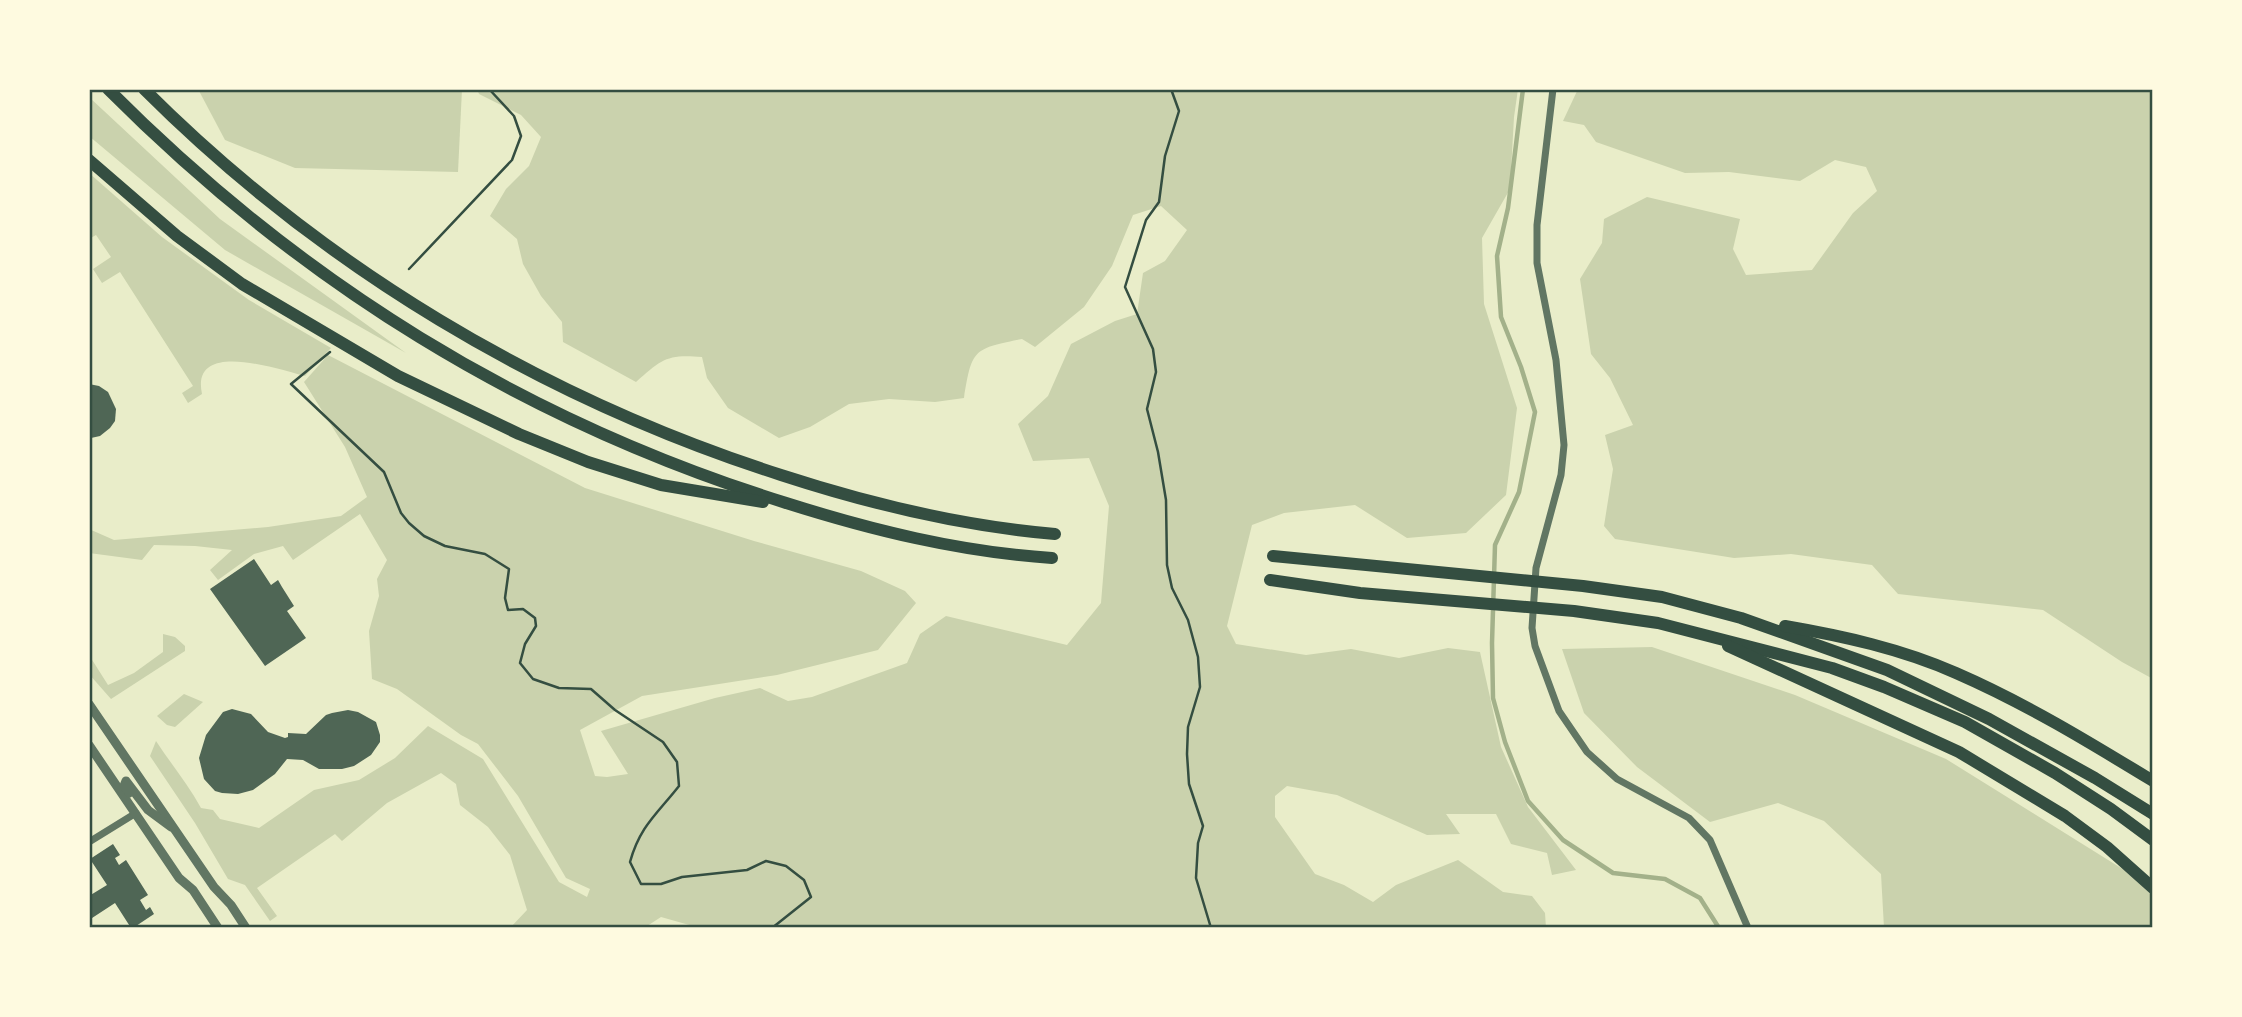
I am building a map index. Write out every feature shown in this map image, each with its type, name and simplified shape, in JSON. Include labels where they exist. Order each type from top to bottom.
[{"type":"highway","points":[[108,89],[180,160],[223,197],[337,286],[464,365],[631,448],[730,485],[809,510],[926,541],[1018,556],[1052,558]]},
{"type":"highway","points":[[144,89],[237,176],[356,265],[411,304],[572,393],[641,424],[736,460],[846,496],[934,517],[1055,534]]},
{"type":"highway","points":[[89,160],[177,236],[242,284],[351,350],[432,393],[532,439],[620,473],[661,485],[809,510]]},
{"type":"highway","points":[[1273,556],[1583,586],[1662,597],[1741,618],[1892,650],[1954,672],[2008,697],[2153,781]]},
{"type":"highway","points":[[1270,580],[1360,593],[1574,611],[1658,623],[1832,668],[1965,722],[2055,773],[2153,840]]},
{"type":"highway","points":[[1741,618],[1887,670],[1989,719],[2153,814]]},
{"type":"highway","points":[[1702,635],[1959,751],[2065,816],[2107,847],[2153,888]]},
{"type":"street","points":[[1553,89],[1537,225],[1537,262],[1556,360],[1564,445],[1560,475],[1536,568],[1532,628],[1535,646],[1559,711],[1574,736],[1596,762],[1617,779],[1689,818],[1710,840],[1748,928]]},
{"type":"street","points":[[89,704],[214,887],[231,905],[246,928]]},
{"type":"street","points":[[89,745],[179,878],[192,890],[218,928]]},
{"type":"street","points":[[136,813],[134,800],[124,786],[126,781],[148,810],[178,832]]},
{"type":"street","points":[[89,842],[136,813]]},
{"type":"path","points":[[409,269],[512,160],[521,136],[514,116],[489,89]]},
{"type":"path","points":[[1171,89],[1179,111],[1166,156],[1159,202],[1146,220],[1125,288],[1153,349],[1156,372],[1147,410],[1166,500],[1167,565],[1172,588],[1188,620],[1198,657],[1200,687],[1188,727],[1187,754],[1189,784],[1201,813],[1203,826],[1198,843],[1196,878],[1211,928]]},
{"type":"path","points":[[330,352],[291,384],[384,472],[401,513],[424,536],[444,546],[485,554],[509,569],[505,598],[508,610],[523,609],[535,618],[536,626],[525,644],[520,663],[533,679],[559,688],[591,689],[615,710],[663,742],[677,762],[679,786],[636,841],[630,862],[641,884],[661,884],[682,877],[747,870],[766,862],[786,866],[804,880],[811,897],[772,928]]},
{"type":"green space","points":[[198,89],[462,89],[458,172],[295,168],[225,140]]},
{"type":"green space","points":[[477,89],[1518,89],[1510,189],[1482,238],[1484,304],[1517,408],[1506,495],[1466,533],[1407,538],[1355,505],[1284,513],[1252,525],[1227,626],[1236,644],[1306,655],[1351,649],[1399,658],[1448,648],[1480,652],[1501,747],[1528,807],[1576,870],[1552,875],[1547,853],[1511,844],[1496,814],[1446,814],[1460,834],[1427,835],[1337,795],[1287,786],[1275,796],[1275,817],[1315,874],[1344,885],[1373,902],[1396,885],[1458,860],[1503,892],[1532,896],[1545,913],[1546,928],[700,928],[661,917],[644,928],[510,928],[527,910],[510,855],[488,827],[460,805],[456,784],[441,773],[387,803],[342,841],[335,834],[257,888],[277,916],[270,921],[245,885],[228,879],[195,823],[150,756],[156,741],[201,808],[213,810],[220,819],[259,828],[314,790],[359,780],[395,758],[428,726],[483,759],[559,882],[587,897],[590,889],[566,878],[518,796],[478,744],[461,735],[397,689],[372,679],[369,631],[379,596],[377,579],[387,560],[360,514],[293,560],[283,546],[254,554],[218,580],[210,570],[232,550],[154,545],[142,560],[89,553],[89,529],[114,540],[268,527],[341,516],[367,497],[345,447],[304,382],[328,355],[585,488],[861,571],[905,591],[916,603],[878,650],[777,675],[642,696],[580,730],[595,776],[628,774],[601,731],[760,688],[788,701],[812,697],[907,663],[920,634],[946,616],[1067,645],[1101,603],[1109,506],[1089,458],[1033,461],[1018,424],[1048,396],[1071,344],[1115,321],[1137,314],[1143,273],[1165,261],[1187,230],[1161,206],[1133,215],[1112,266],[1084,307],[1035,347],[1022,339],[984,349],[978,354],[973,360],[964,398],[935,402],[889,399],[849,404],[810,427],[779,438],[728,408],[707,378],[702,357],[681,356],[666,360],[636,382],[563,342],[562,322],[541,296],[523,264],[517,239],[490,216],[506,189],[529,166],[541,137],[521,115],[479,94]]},
{"type":"green space","points":[[1578,89],[2153,89],[2153,679],[2043,610],[1898,594],[1872,565],[1791,554],[1734,558],[1615,539],[1604,526],[1613,469],[1605,435],[1633,425],[1610,378],[1591,354],[1580,279],[1602,243],[1604,219],[1647,197],[1740,219],[1733,249],[1746,275],[1812,270],[1853,213],[1877,191],[1866,167],[1835,160],[1800,181],[1729,172],[1685,173],[1596,142],[1584,125],[1563,121]]},
{"type":"green space","points":[[89,97],[220,219],[406,353],[225,250],[89,136]]},
{"type":"green space","points":[[89,173],[162,237],[249,300],[331,348],[305,376],[240,362],[223,362],[210,367],[202,377],[202,394],[188,403],[182,393],[193,386],[120,272],[102,283],[93,269],[111,257],[96,235],[89,239]]},
{"type":"green space","points":[[163,634],[175,637],[185,646],[185,651],[111,699],[89,674],[89,655],[108,685],[134,673],[163,652]]},
{"type":"green space","points":[[1652,647],[1795,695],[1946,759],[2153,888],[2153,928],[1884,928],[1881,874],[1824,821],[1778,803],[1710,822],[1637,767],[1584,713],[1562,649]]},
{"type":"green space","points":[[184,694],[203,702],[175,727],[167,725],[157,716]]},
{"type":"building","points":[[89,384],[108,392],[116,409],[115,421],[110,428],[100,436],[91,438]]},
{"type":"building","points":[[254,559],[271,585],[278,580],[294,606],[287,611],[306,638],[265,666],[210,589]]},
{"type":"building","points":[[232,709],[251,714],[268,732],[285,738],[288,733],[306,734],[326,715],[348,710],[358,712],[376,722],[380,742],[371,755],[354,766],[319,769],[303,760],[287,759],[275,774],[253,790],[238,794],[222,793],[215,791],[204,779],[199,758],[206,735],[223,712]]},
{"type":"building","points":[[113,844],[120,855],[115,858],[119,865],[126,860],[148,895],[140,900],[146,910],[150,907],[154,914],[133,928],[115,903],[89,920],[89,896],[107,885],[90,859]]},
{"type":"waterway","points":[[1523,89],[1508,208],[1497,256],[1501,317],[1535,412],[1519,492],[1495,545],[1493,698],[1505,742],[1528,801],[1563,840],[1613,873],[1665,879],[1700,898],[1719,928]]}]
